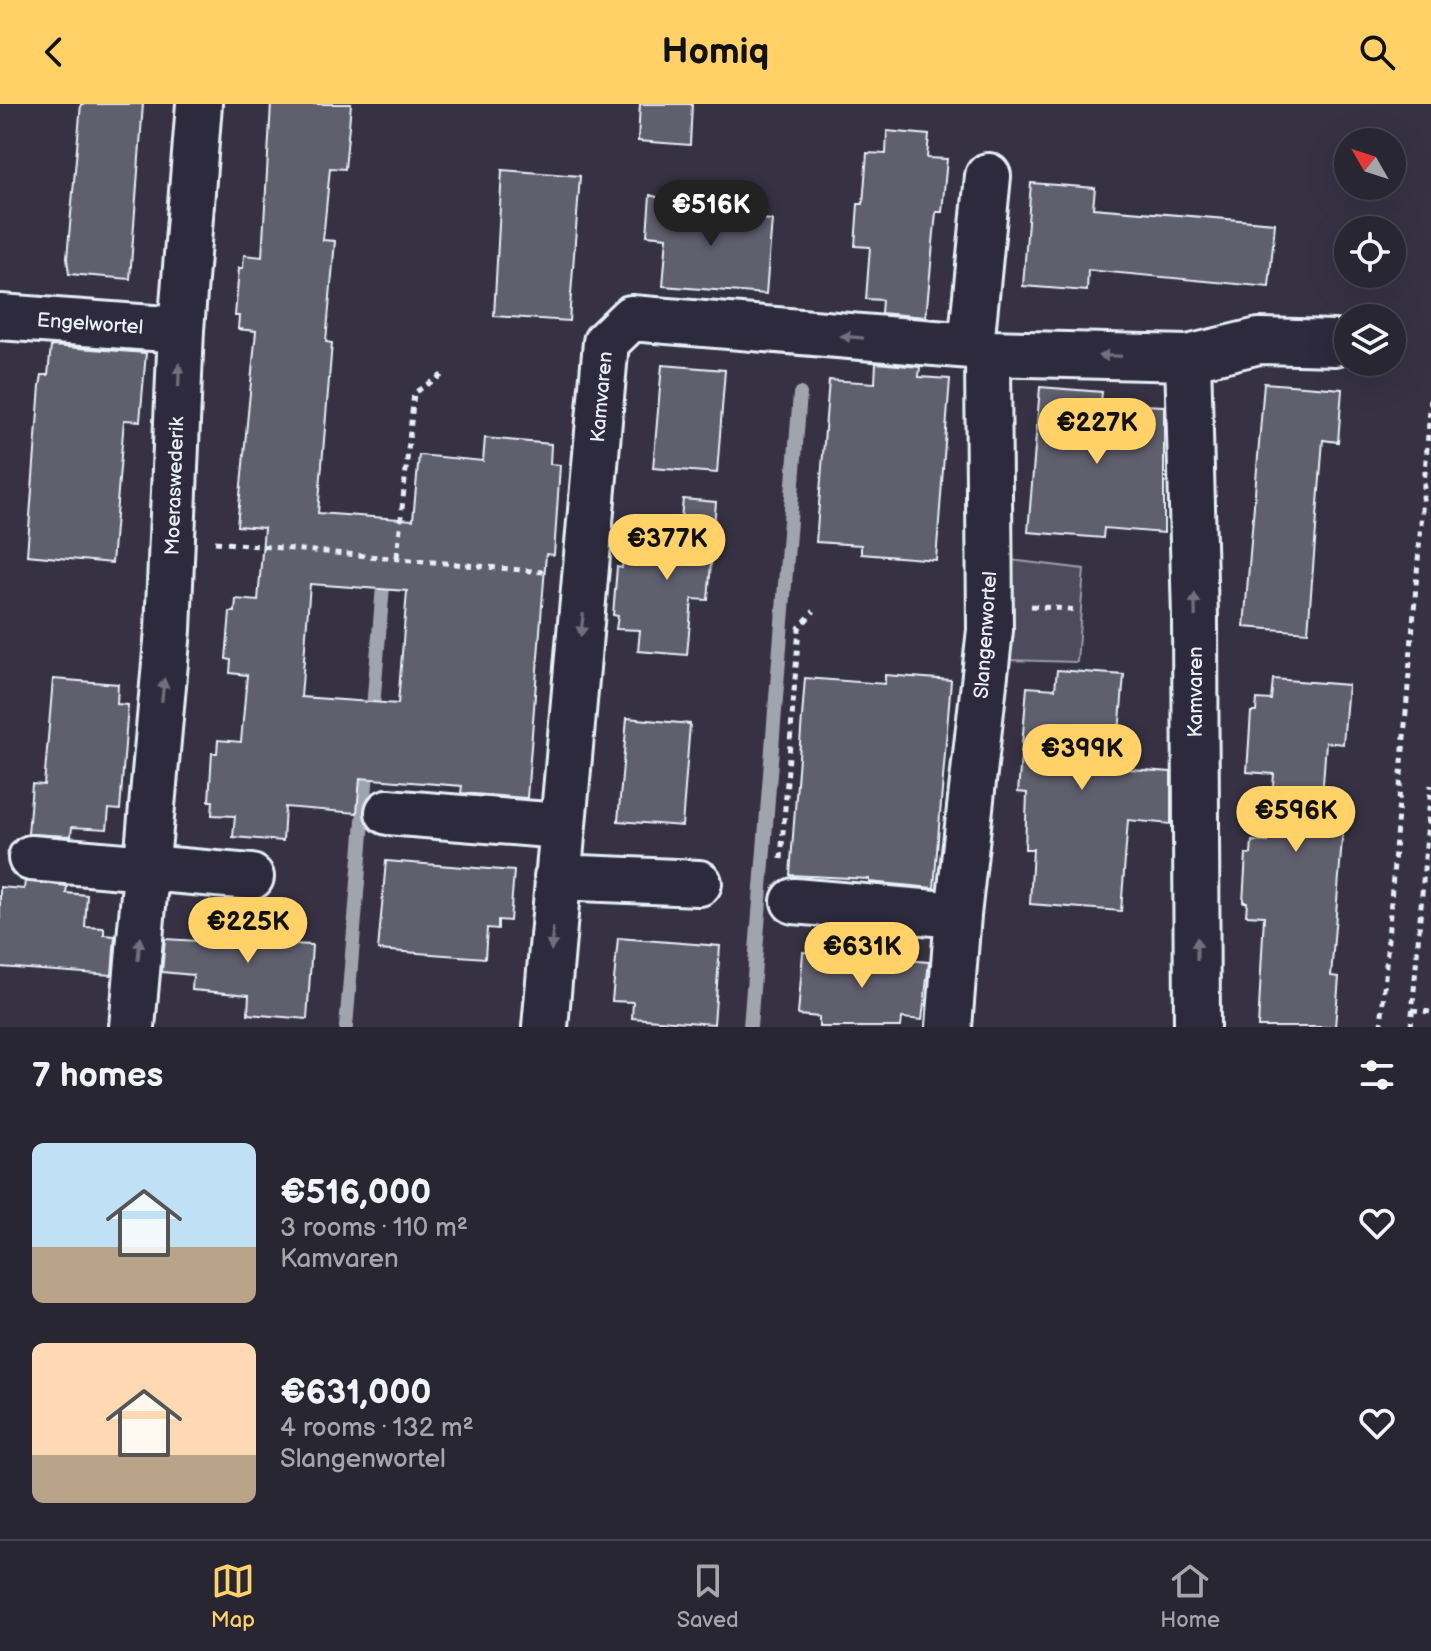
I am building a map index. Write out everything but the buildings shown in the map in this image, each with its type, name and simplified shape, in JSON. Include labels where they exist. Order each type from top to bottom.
[{"type":"street","name":"Moeraswederik","points":[[132,1027],[174,539],[181,330],[199,104]]},
{"type":"street","points":[[980,350],[988,176]]},
{"type":"street","name":"Engelwortel","points":[[0,317],[181,330]]},
{"type":"street","name":"Kamvaren","points":[[545,1027],[560,826],[588,575],[606,342],[631,318],[980,350],[1188,358],[1259,341],[1334,343]]},
{"type":"street","name":"Slangenwortel","points":[[949,1027],[958,915],[990,630],[980,350]]},
{"type":"street","name":"Kamvaren","points":[[1188,358],[1195,618],[1197,1027]]},
{"type":"street","points":[[388,812],[560,826]]},
{"type":"street","points":[[31,858],[251,877]]},
{"type":"street","points":[[557,877],[699,883]]},
{"type":"street","points":[[787,886],[958,915]]},
{"type":"path","points":[[397,557],[414,393],[445,373]]},
{"type":"path","points":[[1381,1027],[1431,397]]},
{"type":"path","points":[[174,539],[588,575]]},
{"type":"path","points":[[787,886],[799,628],[814,611]]},
{"type":"path","points":[[1411,1027],[1431,785]]},
{"type":"path","points":[[1412,1010],[1431,1012]]},
{"type":"shaded area","points":[[1010,560],[1084,569],[1077,662],[1007,660]]},
{"type":"waterway","points":[[750,1027],[800,394]]},
{"type":"waterway","points":[[372,720],[383,586]]},
{"type":"waterway","points":[[346,1027],[368,760]]}]
